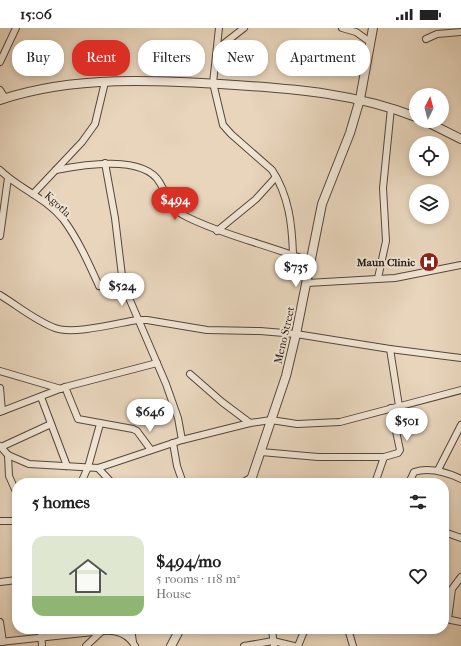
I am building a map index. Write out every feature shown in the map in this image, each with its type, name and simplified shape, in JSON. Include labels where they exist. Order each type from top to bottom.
[{"type":"street","points":[[0,62],[16,28]]},
{"type":"street","points":[[218,40],[219,28]]},
{"type":"street","points":[[229,40],[244,28]]},
{"type":"street","points":[[342,28],[356,32],[367,40]]},
{"type":"street","name":"Meno Street","points":[[370,42],[373,28]]},
{"type":"street","points":[[426,39],[437,34],[461,32]]},
{"type":"street","points":[[214,76],[213,84],[219,111],[226,129],[252,151],[276,177],[288,207],[292,230],[293,254]]},
{"type":"street","name":"Meno Street","points":[[252,478],[286,376],[307,283],[322,204],[347,142],[360,99],[364,76]]},
{"type":"street","points":[[0,90],[2,99],[70,85],[105,82],[166,81],[308,91],[360,99],[409,114]]},
{"type":"street","points":[[33,194],[56,170],[95,124],[105,82]]},
{"type":"street","points":[[378,278],[386,241],[383,188],[391,108]]},
{"type":"street","points":[[439,128],[461,139]]},
{"type":"street","points":[[56,170],[80,165],[105,163],[119,164],[145,170],[160,182],[170,206],[177,212],[217,231],[293,254],[311,262]]},
{"type":"street","points":[[105,163],[115,218],[121,277],[137,320],[157,363],[178,418],[182,440]]},
{"type":"street","name":"Kgotla","points":[[0,170],[8,178],[33,194],[62,219],[87,260],[99,286]]},
{"type":"street","points":[[217,231],[256,199],[276,177]]},
{"type":"street","points":[[0,236],[1,217],[8,178]]},
{"type":"street","points":[[307,283],[395,278],[461,265]]},
{"type":"street","points":[[0,295],[42,322],[59,329],[80,329],[137,320],[201,329],[296,334],[390,350],[461,358]]},
{"type":"street","points":[[390,350],[399,406]]},
{"type":"street","points":[[0,388],[1,411],[63,388],[157,363]]},
{"type":"street","points":[[0,371],[63,388],[78,419],[136,430],[151,450]]},
{"type":"street","points":[[190,374],[222,402],[250,423]]},
{"type":"street","points":[[51,424],[1,446],[8,455],[29,464],[98,468],[182,440],[250,423],[271,420],[312,425],[340,422],[461,390]]},
{"type":"street","points":[[41,397],[67,466]]},
{"type":"street","points":[[261,452],[318,457],[384,457],[398,453],[400,450],[391,408]]},
{"type":"street","points":[[83,478],[88,467],[100,424]]},
{"type":"street","points":[[438,470],[461,425]]},
{"type":"street","points":[[173,443],[181,478]]},
{"type":"street","points":[[8,455],[9,476],[12,483]]},
{"type":"street","points":[[377,478],[384,457]]},
{"type":"street","points":[[98,468],[107,478]]},
{"type":"street","points":[[411,478],[414,472],[421,470],[438,470],[461,479]]},
{"type":"street","points":[[0,522],[12,521]]},
{"type":"street","points":[[449,534],[461,538]]},
{"type":"street","points":[[449,604],[452,589],[461,577]]},
{"type":"street","points":[[0,582],[12,581]]},
{"type":"street","points":[[449,620],[461,622]]},
{"type":"street","points":[[0,622],[1,642],[70,634]]},
{"type":"street","points":[[42,634],[42,646]]},
{"type":"street","points":[[86,646],[95,634]]},
{"type":"street","points":[[124,634],[134,644]]},
{"type":"street","points":[[132,634],[134,644]]},
{"type":"street","points":[[171,646],[177,634]]},
{"type":"street","points":[[272,634],[273,644]]},
{"type":"street","points":[[298,646],[303,634]]},
{"type":"street","points":[[349,634],[353,646]]},
{"type":"street","points":[[244,646],[273,644],[294,646]]},
{"type":"place","name":"Maun Clinic","points":[[429,262]]}]
